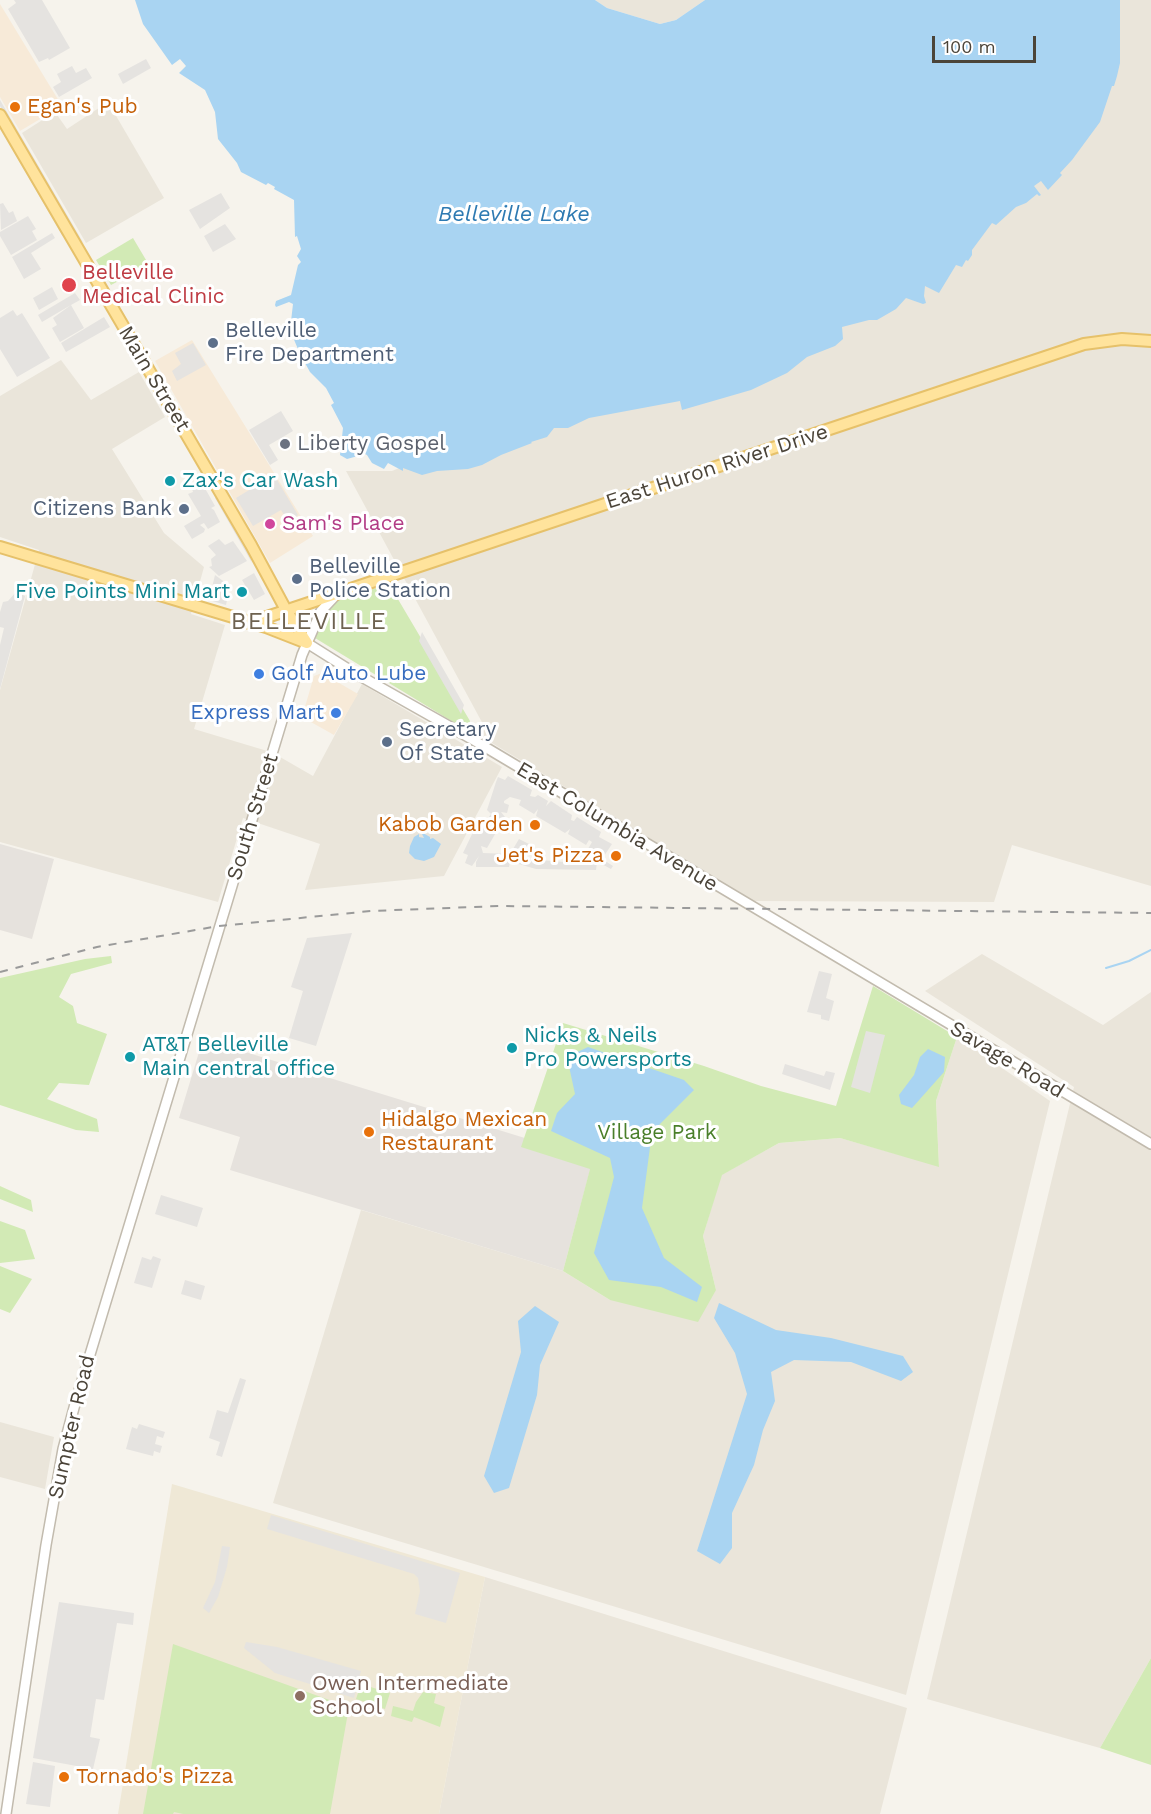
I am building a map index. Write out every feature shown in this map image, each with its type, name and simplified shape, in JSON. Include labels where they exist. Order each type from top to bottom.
[{"type":"main road","name":"Main Street","points":[[0,115],[307,643]]},
{"type":"main road","name":"East Huron River Drive","points":[[249,623],[1084,344],[1122,339],[1151,341]]},
{"type":"main road","points":[[0,548],[291,635],[307,643]]},
{"type":"street","name":"South Street","points":[[182,1049],[302,655],[321,611],[339,592]]},
{"type":"street","name":"East Columbia Avenue","points":[[307,643],[353,672],[470,738],[864,975]]},
{"type":"street","name":"Savage Road","points":[[864,975],[1151,1144]]},
{"type":"street","name":"Sumpter Road","points":[[6,1814],[63,1449],[89,1355],[182,1049]]},
{"type":"shaded area","points":[[14,0],[42,0],[70,48],[49,60],[48,58],[39,62],[8,9],[16,3]]},
{"type":"shaded area","points":[[595,0],[705,0],[676,20],[660,24],[607,8]]},
{"type":"shaded area","points":[[1102,0],[1151,0],[1151,886],[1012,845],[994,902],[754,901],[482,737],[484,726],[346,471],[392,471],[945,240]]},
{"type":"shaded area","points":[[0,4],[62,106],[20,131],[0,97]]},
{"type":"shaded area","points":[[146,59],[151,68],[123,84],[118,74]]},
{"type":"shaded area","points":[[72,66],[76,73],[86,68],[92,78],[59,97],[53,87],[61,82],[57,74]]},
{"type":"shaded area","points":[[0,100],[84,244],[72,230],[0,106]]},
{"type":"shaded area","points":[[108,102],[164,198],[86,243],[22,133],[55,112],[67,129]]},
{"type":"shaded area","points":[[0,121],[58,222],[63,237],[0,128]]},
{"type":"shaded area","points":[[221,193],[230,208],[200,229],[189,210]]},
{"type":"shaded area","points":[[3,203],[9,213],[13,211],[17,221],[1,230],[0,204]]},
{"type":"shaded area","points":[[28,216],[36,229],[32,231],[37,240],[11,255],[0,232]]},
{"type":"shaded area","points":[[225,224],[236,239],[213,252],[204,236]]},
{"type":"shaded area","points":[[52,233],[55,238],[31,253],[41,269],[24,279],[12,257]]},
{"type":"shaded area","points":[[101,275],[104,279],[145,351],[135,339]]},
{"type":"shaded area","points":[[52,287],[58,299],[39,310],[33,298]]},
{"type":"shaded area","points":[[75,293],[80,300],[42,322],[38,315]]},
{"type":"shaded area","points":[[71,305],[84,328],[60,342],[52,328],[57,325],[53,318]]},
{"type":"shaded area","points":[[13,310],[17,316],[22,313],[50,358],[17,377],[0,349],[0,318]]},
{"type":"shaded area","points":[[104,317],[110,327],[66,352],[61,343]]},
{"type":"shaded area","points":[[192,340],[313,536],[270,563],[155,361]]},
{"type":"shaded area","points":[[193,343],[206,365],[177,381],[172,371],[181,364],[175,353]]},
{"type":"shaded area","points":[[61,360],[91,400],[139,372],[165,417],[112,449],[164,533],[204,567],[191,614],[225,625],[194,729],[264,750],[313,776],[362,684],[502,767],[444,876],[305,890],[320,844],[243,818],[218,902],[0,842],[0,690],[39,550],[0,537],[0,396]]},
{"type":"shaded area","points":[[162,379],[225,487],[214,476],[167,394]]},
{"type":"shaded area","points":[[281,411],[293,431],[269,445],[278,460],[270,465],[249,430]]},
{"type":"shaded area","points":[[274,475],[298,515],[288,521],[281,510],[253,526],[236,498]]},
{"type":"shaded area","points":[[202,483],[215,506],[211,508],[220,522],[208,529],[204,523],[200,525],[205,529],[204,532],[192,539],[184,526],[201,516],[188,494]]},
{"type":"shaded area","points":[[218,497],[248,550],[252,563],[215,498]]},
{"type":"shaded area","points":[[219,539],[225,545],[233,541],[247,561],[219,576],[209,567],[212,566],[211,559],[216,555],[208,546]]},
{"type":"shaded area","points":[[254,573],[265,594],[254,600],[242,580]]},
{"type":"shaded area","points":[[215,575],[230,586],[226,605],[209,600]]},
{"type":"shaded area","points":[[16,592],[25,596],[0,689],[0,645],[4,628],[0,627],[0,612],[3,602],[8,601]]},
{"type":"shaded area","points":[[422,632],[464,705],[461,714],[419,641]]},
{"type":"shaded area","points":[[322,673],[358,694],[334,735],[302,717],[314,676]]},
{"type":"shaded area","points":[[508,776],[532,790],[530,796],[538,795],[548,801],[546,806],[551,801],[572,815],[571,820],[574,821],[577,817],[601,832],[599,837],[612,844],[602,859],[613,866],[611,869],[594,860],[597,862],[596,870],[536,869],[512,862],[509,867],[476,867],[479,856],[472,866],[465,863],[468,855],[463,853],[474,830],[481,818],[486,821],[491,814],[487,810],[498,777],[505,780]],"holes":[[[510,797],[521,800],[519,805],[534,814],[538,809],[536,816],[565,833],[570,829],[568,834],[586,845],[589,840],[592,842],[581,861],[577,863],[527,859],[524,855],[529,844],[519,839],[510,854],[483,853],[481,846],[487,848],[505,817],[501,812],[507,813],[509,805],[504,801]]]},
{"type":"shaded area","points":[[0,844],[54,859],[32,939],[0,930]]},
{"type":"shaded area","points":[[352,933],[316,1046],[289,1038],[303,991],[291,987],[307,938]]},
{"type":"shaded area","points":[[982,954],[1103,1025],[1151,992],[1151,1658],[1100,1748],[927,1699],[1074,1087],[925,991]]},
{"type":"shaded area","points":[[819,971],[832,974],[826,998],[834,1001],[829,1021],[821,1019],[821,1015],[807,1012]]},
{"type":"shaded area","points":[[866,1031],[885,1035],[870,1093],[851,1087]]},
{"type":"shaded area","points":[[957,1037],[1050,1101],[906,1695],[273,1503],[361,1210],[563,1271],[610,1300],[716,1290],[703,1236],[721,1175],[779,1143],[840,1138],[939,1166],[936,1101]]},
{"type":"shaded area","points":[[203,1039],[593,1159],[563,1271],[230,1170],[240,1137],[179,1118]]},
{"type":"shaded area","points":[[785,1064],[824,1076],[826,1071],[835,1073],[830,1090],[782,1074]]},
{"type":"shaded area","points":[[161,1195],[203,1208],[197,1227],[155,1214]]},
{"type":"shaded area","points":[[153,1256],[161,1259],[152,1288],[134,1283],[142,1257],[151,1260]]},
{"type":"shaded area","points":[[185,1280],[205,1286],[201,1300],[181,1294]]},
{"type":"shaded area","points":[[240,1378],[246,1380],[222,1457],[216,1455],[220,1442],[209,1438],[217,1410],[228,1413]]},
{"type":"shaded area","points":[[0,1422],[54,1437],[45,1489],[0,1477]]},
{"type":"shaded area","points":[[139,1424],[165,1432],[163,1438],[157,1436],[155,1444],[162,1446],[160,1453],[154,1451],[153,1456],[126,1449],[132,1427],[137,1429]]},
{"type":"shaded area","name":"Owen Intermediate School","points":[[172,1484],[485,1577],[439,1814],[118,1814]]},
{"type":"shaded area","points":[[271,1515],[460,1573],[446,1623],[415,1614],[420,1591],[418,1578],[414,1574],[267,1529]]},
{"type":"shaded area","points":[[222,1546],[230,1547],[227,1567],[218,1597],[209,1613],[203,1608],[215,1582]]},
{"type":"shaded area","points":[[485,1577],[907,1708],[880,1814],[439,1814]]},
{"type":"shaded area","points":[[59,1602],[134,1613],[133,1625],[117,1623],[104,1700],[96,1699],[90,1737],[100,1739],[93,1769],[33,1758]]},
{"type":"shaded area","points":[[246,1642],[277,1647],[361,1671],[354,1698],[275,1673],[244,1648]]},
{"type":"shaded area","points":[[33,1762],[55,1766],[50,1807],[26,1804]]},
{"type":"green space","points":[[133,238],[149,265],[111,285],[96,260]]},
{"type":"green space","points":[[389,584],[470,721],[469,726],[463,728],[315,638],[325,612],[335,601]]},
{"type":"green space","points":[[111,956],[112,963],[71,974],[59,997],[73,1006],[77,1023],[107,1034],[89,1085],[59,1083],[47,1099],[97,1119],[99,1132],[76,1130],[0,1105],[0,978],[85,959]]},
{"type":"green space","name":"Village Park","points":[[873,986],[957,1037],[936,1101],[939,1167],[840,1138],[779,1143],[722,1175],[703,1236],[716,1290],[698,1322],[610,1300],[563,1271],[590,1169],[521,1147],[563,1023],[761,1086],[836,1106]]},
{"type":"green space","points":[[0,1186],[31,1200],[33,1212],[0,1199]]},
{"type":"green space","points":[[0,1221],[25,1230],[35,1259],[0,1263]]},
{"type":"green space","points":[[0,1266],[32,1279],[10,1313],[0,1309]]},
{"type":"green space","points":[[173,1644],[349,1707],[330,1814],[183,1814],[174,1812],[173,1814],[143,1814]]},
{"type":"green space","points":[[1151,1658],[1151,1765],[1100,1748]]},
{"type":"green space","points":[[361,1684],[390,1693],[385,1709],[356,1699]]},
{"type":"green space","points":[[423,1692],[436,1694],[434,1703],[445,1707],[440,1727],[414,1717],[412,1722],[391,1716],[393,1706],[413,1711]]},
{"type":"water","name":"Belleville Lake","points":[[135,0],[595,0],[607,8],[660,24],[676,20],[705,0],[1120,0],[1120,63],[1100,122],[1060,173],[1062,175],[1048,190],[1041,181],[1034,186],[1041,195],[1037,194],[1026,203],[1016,207],[996,225],[992,223],[972,250],[968,261],[966,260],[962,267],[956,265],[939,293],[925,286],[926,303],[906,298],[896,309],[877,320],[842,327],[843,339],[835,346],[807,357],[787,373],[751,390],[682,410],[680,401],[589,418],[568,428],[554,428],[547,437],[482,465],[422,475],[403,468],[403,471],[388,463],[384,469],[372,463],[365,454],[347,459],[340,455],[343,428],[331,405],[334,403],[326,388],[310,372],[290,330],[293,304],[289,302],[276,307],[275,305],[276,301],[291,295],[298,265],[301,262],[297,256],[301,249],[297,236],[295,237],[294,200],[268,183],[266,185],[241,172],[237,163],[218,139],[215,112],[205,90],[179,73],[186,66],[180,59],[172,65],[143,24]]},
{"type":"water","points":[[423,833],[441,844],[434,857],[424,861],[415,859],[409,853],[414,837],[419,834],[419,837],[424,838]]},
{"type":"water","points":[[588,1047],[684,1080],[694,1090],[652,1132],[642,1208],[664,1258],[702,1287],[697,1302],[661,1287],[609,1280],[594,1253],[614,1177],[610,1158],[551,1131],[557,1113],[575,1094],[567,1057]]},
{"type":"water","points":[[928,1049],[945,1057],[944,1072],[912,1108],[901,1104],[899,1095],[914,1075],[920,1057]]},
{"type":"water","points":[[719,1303],[776,1330],[831,1338],[903,1356],[913,1372],[901,1381],[851,1362],[794,1360],[771,1372],[775,1401],[763,1430],[754,1465],[732,1513],[732,1548],[720,1564],[697,1551],[747,1394],[735,1353],[714,1318]]},
{"type":"water","points":[[535,1306],[559,1322],[540,1365],[537,1395],[509,1488],[494,1493],[484,1476],[521,1352],[518,1321]]},
{"type":"waterway","points":[[1106,968],[1129,961],[1151,950]]},
{"type":"railway","points":[[0,972],[97,947],[219,926],[371,911],[499,906],[1151,913]]},
{"type":"place","name":"Egan's Pub","points":[[15,107]]},
{"type":"place","name":"Belleville Medical Clinic","points":[[69,285]]},
{"type":"place","name":"Belleville Fire Department","points":[[213,343]]},
{"type":"place","name":"Liberty Gospel","points":[[285,444]]},
{"type":"place","name":"Zax's Car Wash","points":[[170,481]]},
{"type":"place","name":"Citizens Bank","points":[[184,509]]},
{"type":"place","name":"Sam's Place","points":[[270,524]]},
{"type":"place","name":"Belleville Police Station","points":[[297,579]]},
{"type":"place","name":"Five Points Mini Mart","points":[[242,592]]},
{"type":"place","name":"Golf Auto Lube","points":[[259,674]]},
{"type":"place","name":"Express Mart","points":[[336,713]]},
{"type":"place","name":"Secretary Of State","points":[[387,742]]},
{"type":"place","name":"Kabob Garden","points":[[535,825]]},
{"type":"place","name":"Jet's Pizza","points":[[616,856]]},
{"type":"place","name":"Nicks & Neils Pro Powersports","points":[[512,1048]]},
{"type":"place","name":"AT&T Belleville Main central office","points":[[130,1057]]},
{"type":"place","name":"Hidalgo Mexican Restaurant","points":[[369,1132]]},
{"type":"place","name":"Owen Intermediate School","points":[[300,1696]]},
{"type":"place","name":"Tornado's Pizza","points":[[64,1777]]},
{"type":"district","name":"BELLEVILLE","points":[[309,622]]}]
